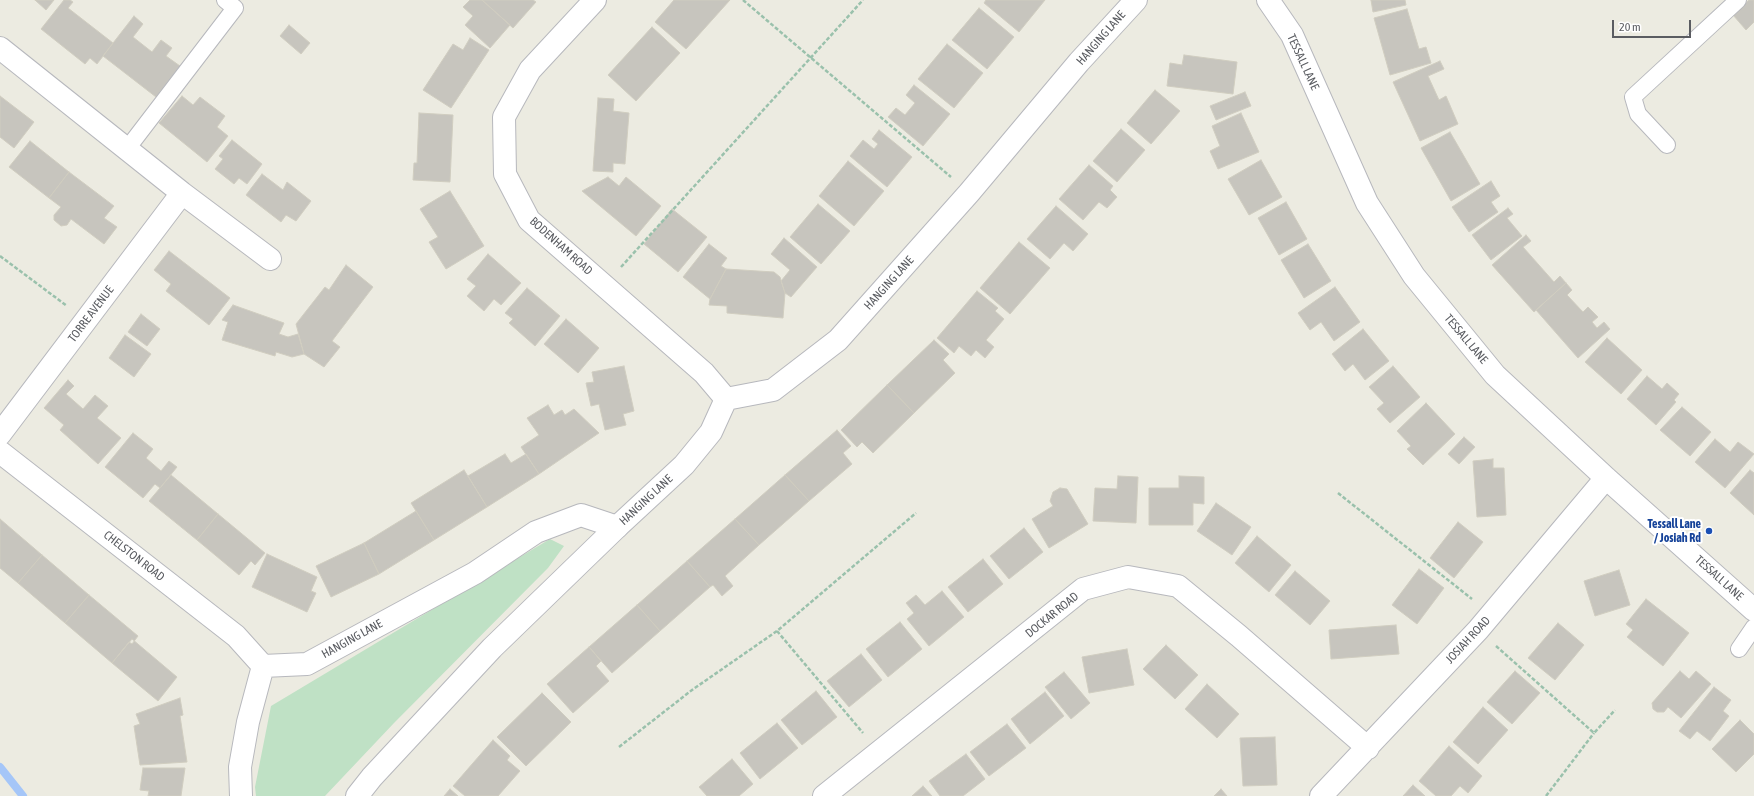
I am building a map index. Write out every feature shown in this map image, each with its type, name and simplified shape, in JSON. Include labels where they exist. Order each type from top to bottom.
[{"type":"street","name":"BODENHAM ROAD","points":[[595,0],[530,70],[504,117],[505,174],[529,220],[704,373],[726,399]]},
{"type":"street","name":"HANGING LANE","points":[[357,796],[372,777],[492,648],[617,527],[684,465],[711,432],[726,399],[773,390],[838,340],[969,193],[1079,62],[1136,0]]},
{"type":"street","name":"TESSALL LANE","points":[[1268,0],[1292,35],[1368,203],[1414,276],[1496,374],[1606,478],[1754,610]]},
{"type":"street","points":[[0,48],[182,193],[270,259]]},
{"type":"street","name":"TORRE AVENUE","points":[[0,434],[182,193]]},
{"type":"street","name":"CHELSTON ROAD","points":[[0,452],[236,636],[263,666]]},
{"type":"street","name":"JOSIAH ROAD","points":[[1321,796],[1368,748],[1485,622],[1606,478]]},
{"type":"street","name":"HANGING LANE","points":[[263,666],[307,664],[474,573],[536,532],[581,515],[617,527]]},
{"type":"street","name":"DOCKAR ROAD","points":[[824,796],[1083,589],[1128,577],[1178,586],[1239,636],[1368,748]]},
{"type":"street","points":[[241,796],[240,767],[248,722],[263,666]]},
{"type":"lane","points":[[127,149],[235,8],[225,0]]},
{"type":"lane","points":[[1667,145],[1638,114],[1633,97],[1738,0]]},
{"type":"lane","points":[[1739,649],[1754,627]]},
{"type":"path","points":[[743,0],[969,193]]},
{"type":"path","points":[[605,285],[864,0]]},
{"type":"path","points":[[0,256],[86,320]]},
{"type":"path","points":[[1338,493],[1485,622],[1594,733]]},
{"type":"path","points":[[618,747],[692,690],[777,631],[916,512]]},
{"type":"path","points":[[777,631],[879,752]]},
{"type":"path","points":[[1546,796],[1594,733],[1615,710]]},
{"type":"green space","points":[[550,539],[564,546],[548,568],[394,723],[325,796],[256,796],[255,787],[271,706]]},
{"type":"building","points":[[35,0],[54,0],[46,10]]},
{"type":"building","points":[[64,0],[70,0],[73,2],[68,8],[113,43],[97,64],[90,58],[85,64],[41,29]]},
{"type":"building","points":[[470,0],[482,0],[510,25],[490,48],[465,25],[473,16],[463,7]]},
{"type":"building","points":[[482,0],[533,0],[536,2],[513,28]]},
{"type":"building","points":[[674,0],[730,0],[686,49],[655,22]]},
{"type":"building","points":[[986,0],[1045,0],[1019,32],[984,3]]},
{"type":"building","points":[[1371,0],[1405,0],[1406,5],[1373,12]]},
{"type":"building","points":[[1749,0],[1754,0],[1754,22],[1746,30],[1733,15]]},
{"type":"building","points":[[979,8],[1014,37],[987,69],[952,40]]},
{"type":"building","points":[[1407,9],[1419,49],[1426,47],[1431,63],[1390,75],[1374,18]]},
{"type":"building","points":[[134,16],[143,24],[133,37],[152,52],[161,40],[172,48],[166,56],[180,66],[156,97],[103,56]]},
{"type":"building","points":[[289,25],[310,43],[301,54],[280,36]]},
{"type":"building","points":[[652,27],[680,53],[636,101],[608,75]]},
{"type":"building","points":[[470,38],[489,50],[451,108],[423,90],[453,44],[463,50]]},
{"type":"building","points":[[947,44],[983,73],[954,108],[918,79]]},
{"type":"building","points":[[1184,55],[1237,62],[1233,94],[1167,86],[1170,63],[1182,65]]},
{"type":"building","points":[[1440,61],[1444,69],[1428,76],[1439,100],[1446,96],[1458,124],[1420,141],[1393,82]]},
{"type":"building","points":[[914,85],[950,114],[923,146],[888,117],[896,108],[905,115],[915,103],[906,95]]},
{"type":"building","points":[[1155,90],[1180,111],[1151,144],[1127,123]]},
{"type":"building","points":[[1245,92],[1251,106],[1216,120],[1210,106]]},
{"type":"building","points":[[0,96],[34,122],[14,148],[0,137]]},
{"type":"building","points":[[182,96],[193,105],[200,97],[225,116],[217,127],[228,136],[207,162],[159,123]]},
{"type":"building","points":[[598,98],[614,99],[613,111],[629,113],[625,164],[613,163],[613,172],[593,171]]},
{"type":"building","points":[[419,113],[453,115],[450,182],[413,180],[414,163],[417,163]]},
{"type":"building","points":[[1241,113],[1259,152],[1218,169],[1210,151],[1220,146],[1212,126]]},
{"type":"building","points":[[1121,129],[1145,150],[1117,182],[1093,161]]},
{"type":"building","points":[[879,130],[912,157],[887,187],[850,156],[863,140],[874,149],[878,144],[872,139]]},
{"type":"building","points":[[1450,132],[1480,184],[1451,201],[1421,148]]},
{"type":"building","points":[[232,140],[262,164],[247,184],[239,178],[234,184],[215,169],[223,159],[219,156]]},
{"type":"building","points":[[30,141],[69,172],[49,198],[9,167]]},
{"type":"building","points":[[1261,160],[1282,197],[1249,215],[1228,179]]},
{"type":"building","points":[[848,161],[884,191],[854,226],[819,196]]},
{"type":"building","points":[[1089,165],[1113,186],[1110,190],[1117,197],[1107,208],[1099,202],[1083,220],[1059,199]]},
{"type":"building","points":[[69,172],[114,206],[104,218],[117,227],[104,244],[71,219],[67,225],[61,226],[54,220],[54,215],[61,207],[49,198]]},
{"type":"building","points":[[262,174],[283,190],[287,182],[311,201],[296,221],[286,215],[281,222],[246,195]]},
{"type":"building","points":[[608,177],[619,186],[626,177],[661,206],[636,236],[582,191]]},
{"type":"building","points":[[1491,181],[1500,196],[1491,202],[1498,212],[1469,232],[1452,207]]},
{"type":"building","points":[[450,191],[484,246],[446,269],[429,242],[438,237],[420,209]]},
{"type":"building","points":[[1286,202],[1307,239],[1279,255],[1258,218]]},
{"type":"building","points":[[818,204],[850,231],[821,264],[790,237]]},
{"type":"building","points":[[1056,206],[1088,234],[1073,251],[1064,243],[1050,259],[1027,239]]},
{"type":"building","points":[[1508,208],[1513,214],[1507,218],[1522,236],[1491,260],[1472,235]]},
{"type":"building","points":[[672,209],[707,237],[678,272],[644,244]]},
{"type":"building","points":[[1526,235],[1531,241],[1523,247],[1554,282],[1560,276],[1566,283],[1534,312],[1492,265]]},
{"type":"building","points":[[784,238],[817,267],[791,297],[785,293],[781,281],[790,270],[771,254]]},
{"type":"building","points":[[1019,242],[1050,268],[1010,314],[980,288]]},
{"type":"building","points":[[709,244],[727,258],[721,266],[726,269],[710,299],[683,277]]},
{"type":"building","points":[[1308,244],[1331,281],[1304,298],[1281,260]]},
{"type":"building","points":[[169,251],[230,298],[209,325],[166,291],[171,284],[154,270]]},
{"type":"building","points":[[488,254],[521,283],[501,305],[494,299],[484,311],[467,296],[476,286],[467,279]]},
{"type":"building","points":[[346,265],[373,287],[332,341],[340,347],[324,367],[304,354],[296,324],[325,287],[329,290]]},
{"type":"building","points":[[726,269],[774,272],[780,277],[785,293],[783,318],[727,313],[727,306],[709,305],[710,299]]},
{"type":"building","points":[[1566,283],[1572,290],[1567,295],[1583,312],[1588,307],[1598,317],[1592,322],[1597,328],[1604,322],[1610,329],[1578,358],[1536,310]]},
{"type":"building","points":[[1335,287],[1360,322],[1334,341],[1321,322],[1310,330],[1298,313]]},
{"type":"building","points":[[527,288],[560,316],[535,346],[509,323],[513,319],[505,313]]},
{"type":"building","points":[[977,291],[998,308],[995,311],[1004,319],[986,340],[994,347],[985,358],[976,350],[971,356],[959,346],[954,353],[937,338]]},
{"type":"building","points":[[233,305],[284,323],[279,334],[288,337],[298,334],[304,354],[292,357],[276,352],[275,356],[222,340],[228,322],[222,320]]},
{"type":"building","points":[[141,314],[160,329],[147,346],[128,332]]},
{"type":"building","points":[[566,319],[599,348],[578,373],[544,344]]},
{"type":"building","points":[[1363,329],[1389,361],[1365,380],[1353,364],[1345,371],[1332,354]]},
{"type":"building","points":[[125,335],[151,354],[134,377],[109,358]]},
{"type":"building","points":[[1607,338],[1642,370],[1621,394],[1585,362]]},
{"type":"building","points":[[934,340],[949,354],[943,360],[955,373],[914,413],[887,385]]},
{"type":"building","points":[[624,366],[634,411],[623,414],[626,425],[605,430],[599,404],[591,406],[586,383],[594,382],[592,372]]},
{"type":"building","points":[[1393,366],[1420,397],[1390,423],[1377,409],[1384,403],[1369,387]]},
{"type":"building","points":[[1647,376],[1662,389],[1667,383],[1679,394],[1674,400],[1676,402],[1656,425],[1627,399]]},
{"type":"building","points":[[68,380],[74,386],[66,394],[83,409],[95,395],[108,406],[97,418],[121,438],[98,464],[60,430],[64,425],[44,408]]},
{"type":"building","points":[[887,385],[914,413],[873,453],[862,442],[857,447],[841,430]]},
{"type":"building","points":[[1426,403],[1455,434],[1423,465],[1407,449],[1411,446],[1397,431]]},
{"type":"building","points":[[548,405],[554,415],[562,410],[565,415],[574,409],[599,433],[539,474],[521,447],[539,435],[527,418]]},
{"type":"building","points":[[1682,407],[1711,432],[1690,456],[1660,430]]},
{"type":"building","points":[[837,430],[851,446],[843,453],[852,464],[809,501],[785,475]]},
{"type":"building","points":[[133,433],[153,449],[146,458],[161,471],[169,461],[177,467],[160,488],[155,484],[143,498],[105,467]]},
{"type":"building","points":[[1464,437],[1475,447],[1459,464],[1448,454]]},
{"type":"building","points":[[1715,439],[1730,452],[1738,442],[1754,454],[1725,488],[1695,462]]},
{"type":"building","points":[[505,454],[511,463],[526,454],[539,474],[487,507],[468,476]]},
{"type":"building","points":[[1493,459],[1493,468],[1504,468],[1506,515],[1477,517],[1473,461]]},
{"type":"building","points":[[464,470],[487,507],[434,540],[411,503]]},
{"type":"building","points":[[1750,470],[1754,473],[1754,515],[1730,493]]},
{"type":"building","points":[[171,475],[218,514],[197,540],[149,501]]},
{"type":"building","points":[[785,475],[809,501],[759,545],[735,519]]},
{"type":"building","points":[[1118,476],[1138,477],[1136,523],[1093,521],[1095,488],[1117,489]]},
{"type":"building","points":[[1179,476],[1204,477],[1204,504],[1193,503],[1193,525],[1149,525],[1149,488],[1179,488]]},
{"type":"building","points":[[1060,488],[1067,489],[1088,524],[1049,548],[1032,519],[1053,506],[1050,501],[1053,492]]},
{"type":"building","points":[[1216,503],[1251,527],[1232,555],[1197,531]]},
{"type":"building","points":[[416,511],[434,540],[379,574],[364,543]]},
{"type":"building","points":[[218,514],[265,553],[255,565],[251,561],[239,575],[197,540]]},
{"type":"building","points":[[0,519],[42,555],[18,583],[0,568]]},
{"type":"building","points":[[735,519],[759,545],[725,576],[733,586],[722,596],[713,585],[710,587],[687,561]]},
{"type":"building","points":[[1458,522],[1483,542],[1454,578],[1430,558]]},
{"type":"building","points":[[1024,528],[1043,552],[1009,579],[990,556]]},
{"type":"building","points":[[1257,536],[1291,565],[1269,592],[1235,563]]},
{"type":"building","points":[[364,543],[379,574],[331,597],[316,566]]},
{"type":"building","points":[[267,554],[317,577],[311,591],[316,593],[307,612],[252,587]]},
{"type":"building","points":[[42,555],[89,595],[65,623],[18,583]]},
{"type":"building","points":[[983,559],[1003,584],[968,612],[948,587]]},
{"type":"building","points":[[687,561],[710,587],[660,631],[637,605]]},
{"type":"building","points":[[1419,569],[1444,588],[1417,624],[1392,605]]},
{"type":"building","points":[[1619,570],[1630,605],[1595,616],[1584,581]]},
{"type":"building","points":[[1295,571],[1330,601],[1310,625],[1275,595]]},
{"type":"building","points":[[942,591],[964,617],[929,646],[907,619],[914,613],[906,603],[916,595],[925,605]]},
{"type":"building","points":[[89,595],[138,636],[132,644],[129,642],[112,663],[65,623]]},
{"type":"building","points":[[1646,599],[1689,633],[1663,666],[1627,637],[1633,630],[1626,624]]},
{"type":"building","points":[[637,605],[660,631],[612,673],[589,647]]},
{"type":"building","points":[[900,622],[922,649],[888,677],[866,649]]},
{"type":"building","points":[[1558,623],[1584,645],[1555,680],[1528,658]]},
{"type":"building","points":[[1396,625],[1399,654],[1331,659],[1329,630]]},
{"type":"building","points":[[132,639],[177,677],[158,701],[112,663]]},
{"type":"building","points":[[1166,645],[1198,675],[1175,699],[1143,669]]},
{"type":"building","points":[[589,647],[601,661],[596,666],[609,681],[573,713],[547,684]]},
{"type":"building","points":[[1127,649],[1134,685],[1089,693],[1082,657]]},
{"type":"building","points":[[861,654],[882,680],[849,707],[827,681]]},
{"type":"building","points":[[1515,671],[1540,693],[1512,724],[1487,702]]},
{"type":"building","points":[[1680,671],[1689,679],[1696,671],[1711,684],[1681,718],[1668,707],[1664,712],[1657,712],[1653,709],[1652,703]]},
{"type":"building","points":[[1064,672],[1090,703],[1071,719],[1045,687]]},
{"type":"building","points":[[1207,684],[1239,714],[1217,738],[1185,709]]},
{"type":"building","points":[[1714,687],[1731,700],[1723,711],[1729,716],[1710,741],[1697,731],[1690,739],[1679,731]]},
{"type":"building","points":[[816,691],[837,717],[802,745],[781,720]]},
{"type":"building","points":[[1045,692],[1064,716],[1030,744],[1011,719]]},
{"type":"building","points":[[542,693],[571,722],[526,766],[497,737]]},
{"type":"building","points":[[180,698],[183,715],[180,716],[187,762],[140,765],[134,726],[140,724],[136,714]]},
{"type":"building","points":[[1483,707],[1508,730],[1478,764],[1453,742]]},
{"type":"building","points":[[1740,720],[1754,734],[1754,754],[1736,772],[1712,749]]},
{"type":"building","points":[[777,723],[798,748],[760,779],[740,753]]},
{"type":"building","points":[[1007,724],[1026,748],[989,776],[970,752]]},
{"type":"building","points":[[1275,737],[1277,785],[1243,786],[1240,738]]},
{"type":"building","points":[[493,740],[510,756],[507,760],[520,771],[498,796],[465,796],[453,786]]},
{"type":"building","points":[[1449,746],[1482,776],[1468,793],[1460,786],[1451,796],[1436,796],[1419,781]]},
{"type":"building","points":[[966,754],[985,779],[963,796],[940,796],[929,781]]},
{"type":"building","points":[[732,759],[753,784],[739,796],[707,796],[699,787]]},
{"type":"building","points":[[143,768],[185,768],[181,796],[148,796],[149,791],[140,790]]},
{"type":"building","points":[[1413,785],[1425,796],[1403,796]]},
{"type":"building","points":[[923,786],[932,796],[912,796]]},
{"type":"building","points":[[450,789],[458,796],[444,796]]},
{"type":"building","points":[[1221,789],[1227,796],[1214,796]]},
{"type":"waterway","points":[[0,767],[23,796]]},
{"type":"place","name":"Tessall Lane / Josiah Rd","points":[[1709,531]]}]
